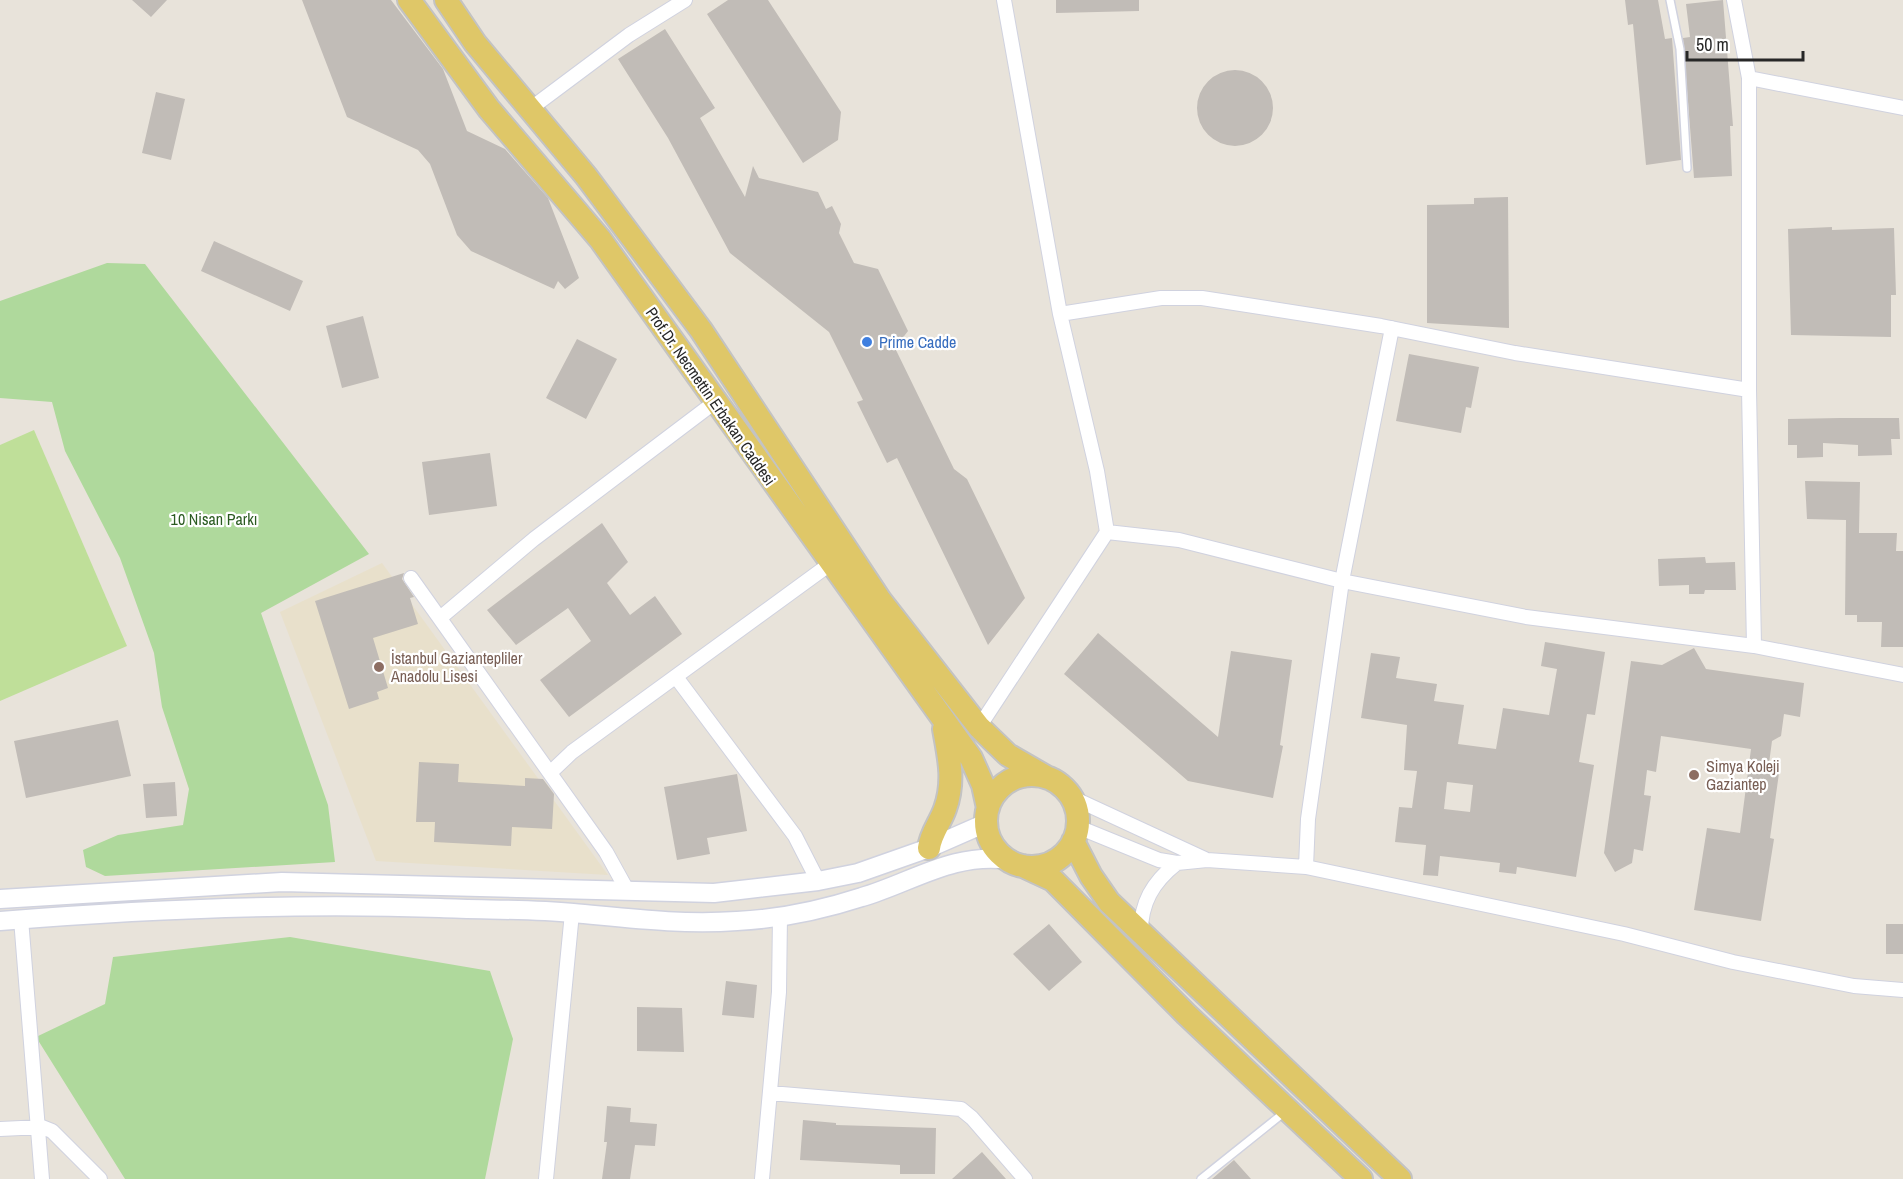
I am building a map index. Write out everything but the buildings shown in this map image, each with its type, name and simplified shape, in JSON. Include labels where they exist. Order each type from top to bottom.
[{"type":"main road","name":"Prof.Dr. Necmettin Erbakan Caddesi","points":[[410,0],[489,109],[600,239],[830,564],[971,758],[983,785],[987,815]]},
{"type":"main road","name":"Prof.Dr. Necmettin Erbakan Caddesi","points":[[446,0],[475,43],[586,176],[701,330],[880,600],[979,728],[1008,755],[1048,778]]},
{"type":"main road","points":[[929,848],[932,834],[944,813],[951,788],[951,756],[944,721]]},
{"type":"main road","points":[[1016,863],[1038,867],[1052,862],[1064,853],[1075,834],[1077,811],[1071,797],[1062,785],[1048,778],[1034,775],[1019,777],[1005,783],[994,794],[987,815],[993,844],[1016,863],[1053,880],[1186,1014],[1361,1179]]},
{"type":"main road","points":[[1075,834],[1091,876],[1109,902],[1141,935],[1400,1179]]},
{"type":"street","points":[[530,109],[629,35],[685,0]]},
{"type":"street","points":[[979,728],[1107,532],[1097,471],[1060,314],[1004,0]]},
{"type":"street","points":[[1734,0],[1749,78],[1749,390],[1754,646]]},
{"type":"street","points":[[1749,78],[1903,108]]},
{"type":"street","points":[[1060,314],[1161,298],[1202,298],[1392,328],[1515,353],[1749,390]]},
{"type":"street","points":[[1306,867],[1308,819],[1342,581],[1392,328]]},
{"type":"street","points":[[440,618],[534,539],[715,402]]},
{"type":"street","points":[[1107,532],[1179,540],[1342,581],[1526,617],[1754,646],[1903,675]]},
{"type":"street","points":[[550,773],[572,752],[830,564]]},
{"type":"street","points":[[411,578],[606,852],[627,890]]},
{"type":"street","points":[[676,677],[795,836],[818,881]]},
{"type":"street","points":[[1071,797],[1207,860]]},
{"type":"street","points":[[0,899],[271,883],[714,893],[818,881],[858,873],[929,848],[987,815]]},
{"type":"street","points":[[1075,834],[1159,860],[1177,863],[1207,860],[1306,867],[1613,932],[1733,962],[1854,986],[1903,990]]},
{"type":"street","points":[[0,921],[272,905],[572,913],[673,923],[729,922],[780,916],[864,897],[963,860],[985,857],[1016,863]]},
{"type":"street","points":[[1141,935],[1142,914],[1148,895],[1158,879],[1177,863]]},
{"type":"street","points":[[546,1179],[572,913]]},
{"type":"street","points":[[762,1179],[779,992],[780,916]]},
{"type":"street","points":[[21,919],[42,1179]]},
{"type":"street","points":[[770,1093],[961,1109],[972,1118],[1025,1179]]},
{"type":"street","points":[[0,1129],[37,1127],[46,1129],[57,1136],[100,1179]]},
{"type":"lane","points":[[1670,0],[1680,49],[1687,168]]},
{"type":"lane","points":[[1201,1179],[1288,1110]]},
{"type":"shaded area","points":[[382,563],[608,875],[376,861],[280,612]]},
{"type":"green space","name":"10 Nisan Parkı","points":[[107,263],[145,264],[369,554],[261,613],[328,805],[335,862],[105,876],[86,867],[83,850],[118,835],[183,825],[189,789],[162,707],[154,653],[120,558],[65,451],[52,402],[0,398],[0,301]]},
{"type":"green space","points":[[34,430],[127,646],[0,701],[0,445]]},
{"type":"green space","points":[[290,937],[490,971],[513,1039],[485,1179],[125,1179],[36,1037],[105,1004],[113,957]]},
{"type":"place","name":"Prime Cadde","points":[[867,342]]},
{"type":"place","name":"İstanbul Gaziantepliler Anadolu Lisesi","points":[[379,667]]},
{"type":"place","name":"Simya Koleji Gaziantep","points":[[1694,775]]}]
